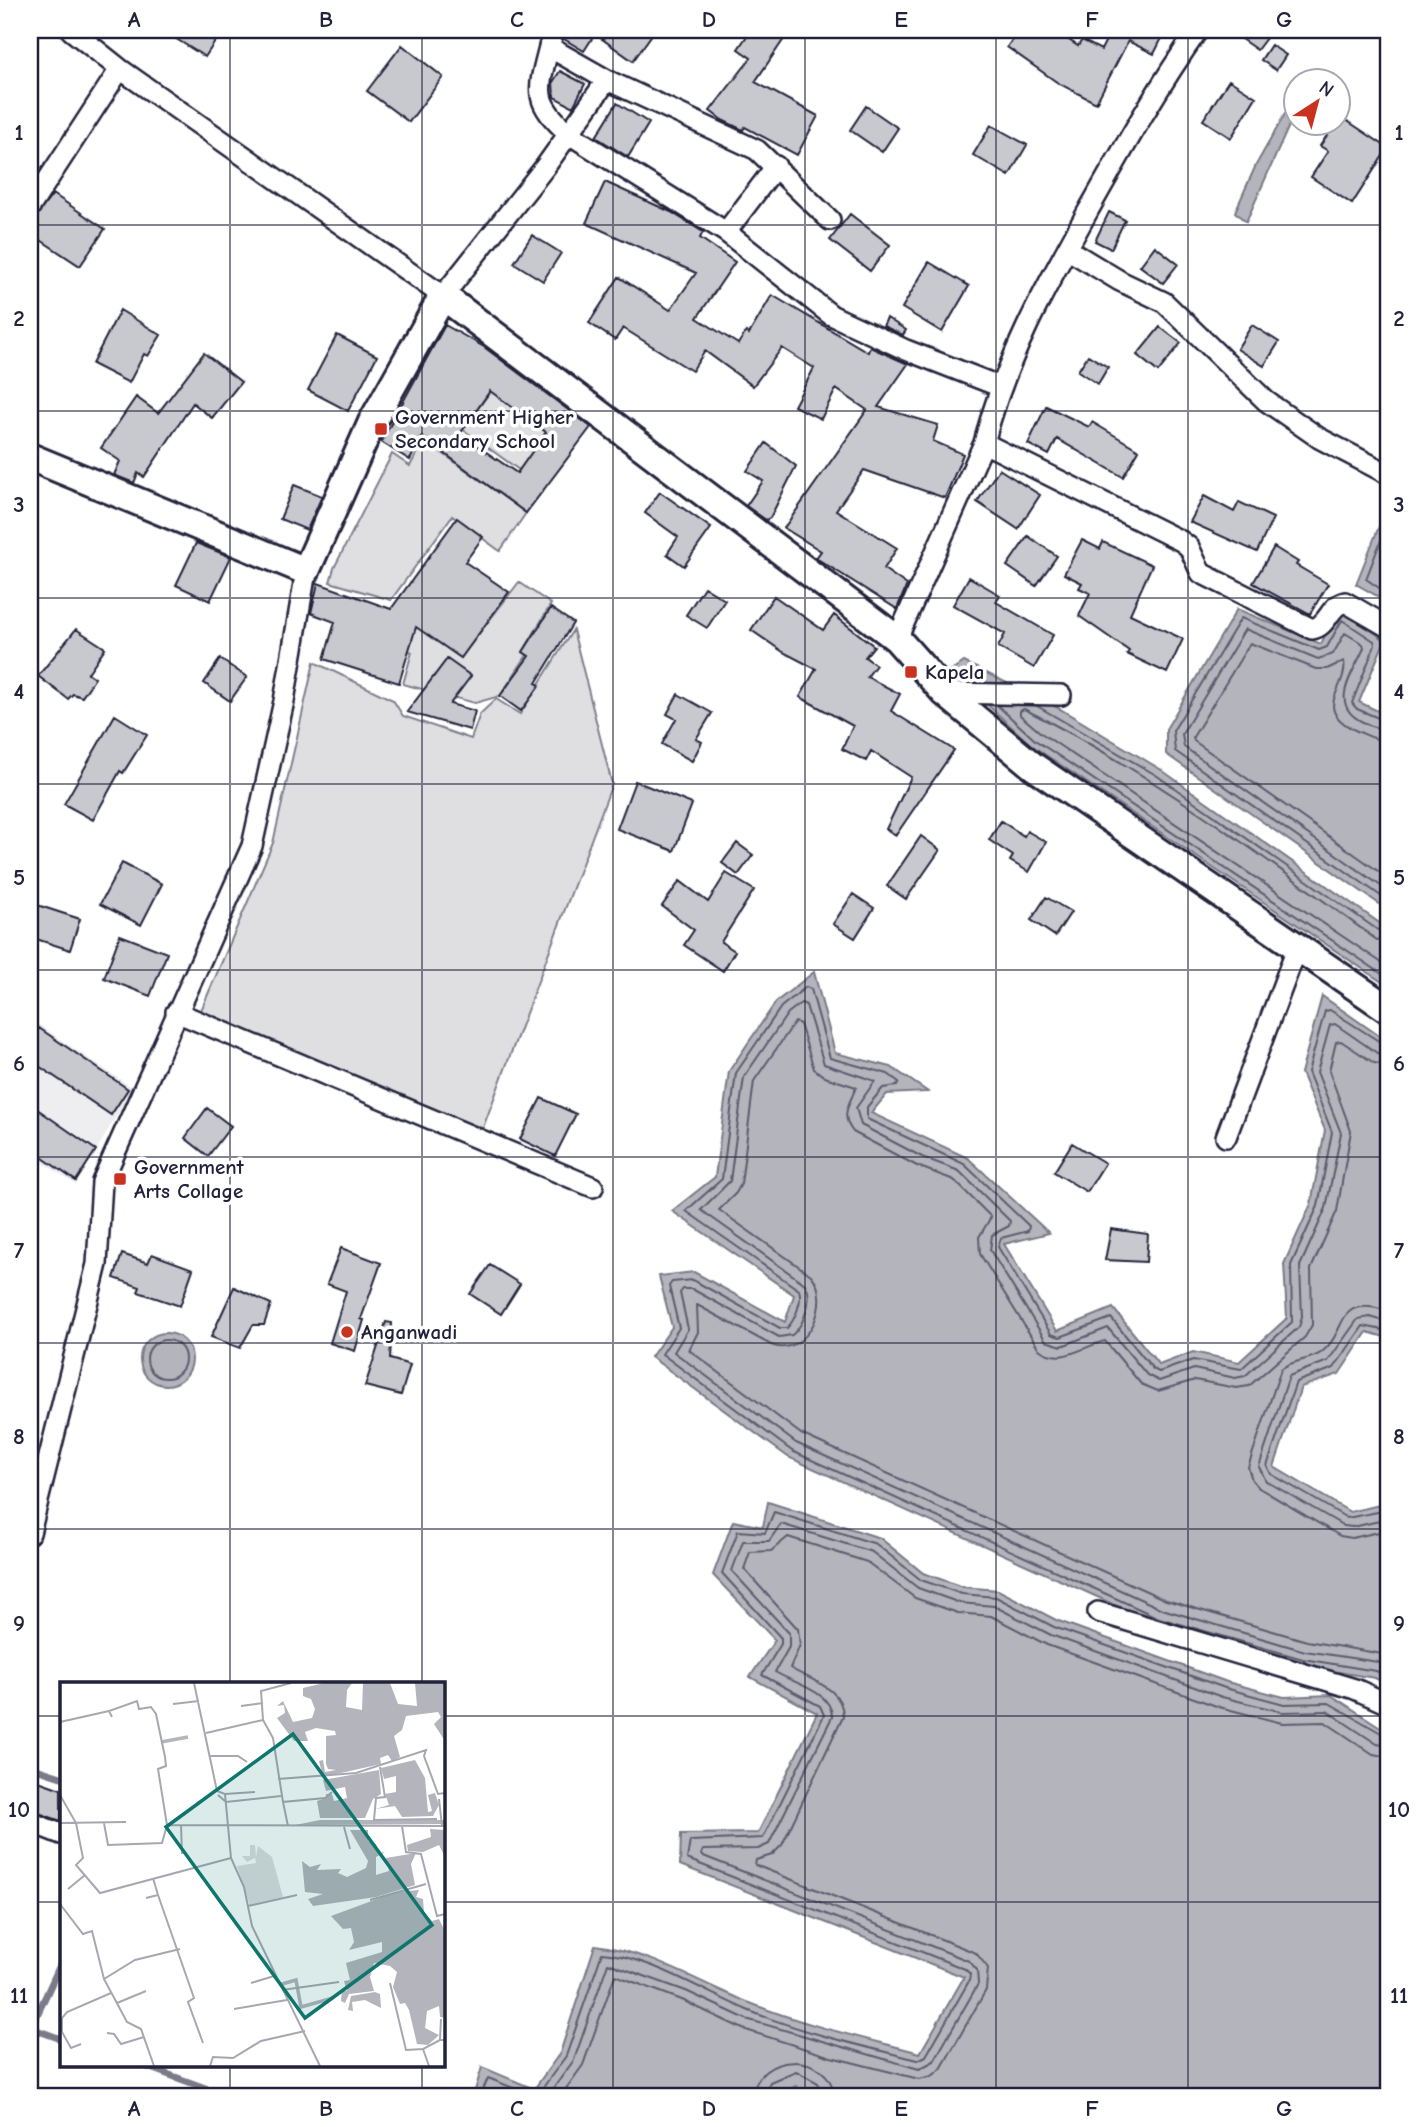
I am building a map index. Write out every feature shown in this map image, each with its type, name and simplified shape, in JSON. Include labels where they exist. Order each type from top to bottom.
[{"type":"street","points":[[71,30],[120,69],[443,296],[897,639],[945,693],[1033,766],[1388,1009]]},
{"type":"street","points":[[897,639],[985,443],[1001,387],[1034,307],[1155,90],[1198,30]]},
{"type":"street","points":[[831,220],[757,150],[607,80],[551,38],[540,82],[541,99],[547,114],[569,134],[726,232],[831,315],[906,350],[1001,387]]},
{"type":"street","points":[[30,206],[120,69]]},
{"type":"street","points":[[30,1533],[97,1264],[102,1182],[252,846],[284,701],[306,571],[372,422],[443,296],[569,134],[607,80]]},
{"type":"street","points":[[726,232],[776,166]]},
{"type":"street","points":[[1067,249],[1121,281],[1164,302],[1266,401],[1320,438],[1388,474]]},
{"type":"street","points":[[985,443],[1181,541],[1189,547],[1201,573],[1312,629],[1320,627],[1335,606],[1345,602],[1388,627]]},
{"type":"street","points":[[30,457],[306,571]]},
{"type":"street","points":[[945,693],[1061,695]]},
{"type":"street","points":[[1226,1137],[1298,945]]},
{"type":"street","points":[[176,1012],[593,1188]]},
{"type":"street","points":[[1098,1612],[1355,1689],[1388,1704]]},
{"type":"street","points":[[30,1822],[60,1834]]},
{"type":"shaded area","points":[[491,391],[546,432],[544,488],[440,413],[476,411]]},
{"type":"shaded area","points":[[424,440],[526,513],[500,551],[452,516],[391,600],[330,582],[334,568],[392,454],[410,466]]},
{"type":"shaded area","points":[[519,582],[551,604],[523,652],[527,655],[500,696],[475,703],[403,684],[412,652],[395,646],[402,616],[461,657]]},
{"type":"shaded area","points":[[573,630],[612,784],[481,1133],[196,1022],[273,843],[314,662],[393,700],[403,716],[471,739],[480,714],[496,699],[520,714]]},
{"type":"shaded area","points":[[30,1019],[133,1088],[76,1185],[30,1154]]},
{"type":"water","points":[[1282,119],[1282,136],[1284,136],[1246,222],[1235,212],[1256,165]]},
{"type":"water","points":[[1388,504],[1388,602],[1356,584]]},
{"type":"water","points":[[1338,608],[1385,640],[1359,702],[1388,716],[1388,910],[1166,754],[1166,729],[1237,609],[1321,644]]},
{"type":"water","points":[[964,662],[1060,709],[1160,769],[1388,929],[1388,986],[1031,745],[951,671]]},
{"type":"water","points":[[814,972],[835,1053],[891,1067],[928,1092],[887,1094],[871,1113],[968,1158],[1049,1233],[1004,1244],[1057,1331],[1113,1308],[1159,1365],[1193,1352],[1239,1362],[1287,1318],[1284,1264],[1311,1204],[1325,1130],[1301,1073],[1322,996],[1388,1042],[1388,1338],[1367,1332],[1339,1374],[1301,1387],[1274,1467],[1350,1512],[1388,1503],[1388,1685],[1375,1678],[1301,1666],[1157,1624],[788,1457],[651,1357],[672,1327],[659,1276],[694,1272],[785,1322],[794,1295],[672,1211],[715,1177],[729,1071],[776,1002]]},
{"type":"water","points":[[166,1333],[176,1335],[184,1341],[190,1349],[190,1369],[184,1377],[176,1383],[166,1385],[156,1383],[148,1377],[142,1369],[140,1359],[142,1349],[148,1341],[156,1335]]},
{"type":"water","points":[[768,1502],[880,1538],[923,1573],[963,1587],[998,1590],[1056,1620],[1227,1682],[1284,1697],[1331,1695],[1388,1732],[1388,2097],[811,2097],[796,2086],[773,2097],[473,2097],[482,2067],[534,2089],[560,2053],[595,1945],[655,1961],[791,2018],[920,2053],[964,1977],[680,1865],[681,1834],[758,1833],[817,1713],[750,1677],[775,1640],[713,1575],[733,1521],[763,1527]]},
{"type":"building","points":[[162,30],[223,30],[205,57]]},
{"type":"building","points":[[566,30],[655,30],[633,61],[595,34],[584,51],[564,39]]},
{"type":"building","points":[[751,30],[790,30],[755,82],[818,116],[797,155],[745,127],[743,130],[722,120],[710,111],[751,58],[738,49]]},
{"type":"building","points":[[1019,30],[1054,30],[1078,46],[1082,40],[1101,50],[1110,32],[1106,30],[1166,30],[1154,54],[1128,41],[1096,103],[1058,83],[1007,47]]},
{"type":"building","points":[[1228,30],[1272,30],[1257,50]]},
{"type":"building","points":[[402,45],[443,77],[409,122],[367,91]]},
{"type":"building","points":[[1271,45],[1286,55],[1276,70],[1261,60]]},
{"type":"building","points":[[560,71],[585,84],[573,107],[554,97],[553,82]]},
{"type":"building","points":[[1229,80],[1256,97],[1231,138],[1203,120]]},
{"type":"building","points":[[617,103],[649,123],[628,157],[596,137]]},
{"type":"building","points":[[866,106],[898,128],[882,152],[850,130]]},
{"type":"building","points":[[1352,124],[1388,148],[1352,204],[1311,177],[1328,151],[1320,146],[1327,136],[1352,136]]},
{"type":"building","points":[[991,125],[1027,145],[1009,176],[973,155]]},
{"type":"building","points":[[605,182],[671,212],[703,232],[700,238],[735,262],[697,318],[738,344],[746,332],[749,334],[772,295],[868,352],[870,347],[908,364],[878,407],[938,425],[933,441],[963,454],[945,498],[864,470],[836,510],[897,548],[884,569],[907,585],[897,609],[816,558],[821,551],[784,528],[867,410],[836,389],[821,419],[794,406],[814,368],[782,348],[753,386],[705,351],[692,371],[623,328],[615,340],[589,323],[619,277],[670,310],[696,273],[586,223]]},
{"type":"building","points":[[53,194],[105,229],[80,266],[30,233],[30,224]]},
{"type":"building","points":[[1109,212],[1125,220],[1111,249],[1095,241]]},
{"type":"building","points":[[850,214],[890,245],[870,271],[830,240]]},
{"type":"building","points":[[532,235],[561,253],[543,281],[514,263]]},
{"type":"building","points":[[1155,246],[1178,264],[1163,283],[1140,266]]},
{"type":"building","points":[[929,262],[969,286],[942,332],[902,308]]},
{"type":"building","points":[[120,310],[161,335],[148,356],[144,354],[129,383],[92,364]]},
{"type":"building","points":[[887,318],[906,330],[903,335],[883,326]]},
{"type":"building","points":[[445,325],[484,347],[591,427],[526,513],[422,437],[410,460],[381,442]],"holes":[[[490,391],[546,432],[517,473],[460,434]]]},
{"type":"building","points":[[1252,325],[1279,342],[1264,366],[1237,349]]},
{"type":"building","points":[[1160,327],[1181,343],[1158,372],[1137,355]]},
{"type":"building","points":[[337,335],[377,356],[348,411],[308,390]]},
{"type":"building","points":[[204,353],[241,382],[212,418],[193,403],[144,477],[138,473],[134,483],[114,475],[120,461],[101,448],[136,397],[158,413]]},
{"type":"building","points":[[1088,355],[1108,367],[1098,384],[1078,371]]},
{"type":"building","points":[[1046,406],[1089,427],[1092,422],[1139,450],[1123,477],[1057,439],[1049,455],[1028,444]]},
{"type":"building","points":[[766,443],[796,466],[770,518],[766,520],[746,506],[763,481],[747,471]]},
{"type":"building","points":[[999,469],[1040,495],[1018,529],[977,502]]},
{"type":"building","points":[[294,485],[322,496],[307,530],[280,519]]},
{"type":"building","points":[[660,492],[711,528],[684,566],[667,554],[678,537],[645,513]]},
{"type":"building","points":[[1204,496],[1234,512],[1239,502],[1273,518],[1257,552],[1190,522]]},
{"type":"building","points":[[457,518],[483,537],[465,562],[509,592],[461,658],[416,627],[399,683],[324,659],[335,622],[311,613],[318,583],[391,609]]},
{"type":"building","points":[[1028,536],[1057,556],[1036,586],[1007,566]]},
{"type":"building","points":[[1082,540],[1100,549],[1103,542],[1152,565],[1130,614],[1183,639],[1167,673],[1127,654],[1129,651],[1079,616],[1090,593],[1079,588],[1082,583],[1064,574]]},
{"type":"building","points":[[196,543],[231,557],[210,601],[176,585]]},
{"type":"building","points":[[1274,547],[1298,562],[1296,565],[1328,584],[1310,614],[1253,583]]},
{"type":"building","points":[[969,577],[1000,595],[996,602],[1053,635],[1034,668],[998,647],[1005,634],[953,605]]},
{"type":"building","points":[[704,587],[725,600],[707,628],[686,615]]},
{"type":"building","points":[[774,596],[823,630],[834,615],[874,646],[865,657],[876,665],[867,677],[900,694],[891,711],[954,750],[896,835],[886,829],[911,777],[871,751],[866,761],[842,749],[853,726],[800,697],[816,669],[783,652],[751,630]]},
{"type":"building","points":[[551,608],[573,623],[536,683],[540,685],[521,711],[500,696],[529,656],[523,652]]},
{"type":"building","points":[[76,629],[105,648],[88,673],[95,678],[82,697],[73,694],[68,699],[38,676]]},
{"type":"building","points":[[220,659],[247,677],[230,701],[204,683]]},
{"type":"building","points":[[447,659],[471,676],[450,704],[475,711],[470,730],[407,712]]},
{"type":"building","points":[[678,694],[712,713],[696,739],[702,742],[692,761],[662,744],[676,719],[667,714]]},
{"type":"building","points":[[115,715],[147,735],[123,773],[120,771],[93,820],[64,804]]},
{"type":"building","points":[[635,781],[692,804],[674,851],[617,829]]},
{"type":"building","points":[[1001,821],[1024,836],[1027,831],[1046,842],[1029,872],[1010,861],[1013,856],[989,840]]},
{"type":"building","points":[[921,836],[940,850],[906,899],[887,886]]},
{"type":"building","points":[[737,843],[753,855],[738,875],[722,863]]},
{"type":"building","points":[[122,863],[162,884],[141,925],[100,904]]},
{"type":"building","points":[[726,873],[754,890],[721,942],[735,951],[723,971],[684,945],[694,930],[662,906],[680,881],[708,902]]},
{"type":"building","points":[[853,894],[874,908],[855,938],[833,924]]},
{"type":"building","points":[[1046,897],[1071,912],[1055,936],[1031,920]]},
{"type":"building","points":[[34,904],[80,919],[70,950],[30,937],[30,917]]},
{"type":"building","points":[[120,935],[167,953],[150,996],[104,978]]},
{"type":"building","points":[[39,1028],[128,1089],[111,1115],[30,1060],[30,1040]]},
{"type":"building","points":[[541,1098],[576,1114],[555,1156],[520,1139]]},
{"type":"building","points":[[30,1104],[96,1150],[76,1181],[30,1149]]},
{"type":"building","points":[[207,1108],[231,1126],[208,1156],[185,1138]]},
{"type":"building","points":[[1072,1143],[1105,1163],[1087,1192],[1054,1172]]},
{"type":"building","points":[[1111,1229],[1148,1234],[1146,1262],[1105,1260]]},
{"type":"building","points":[[341,1248],[381,1263],[361,1319],[364,1320],[355,1351],[330,1343],[346,1291],[327,1284]]},
{"type":"building","points":[[122,1254],[148,1263],[152,1254],[193,1269],[180,1306],[138,1292],[140,1287],[114,1278]]},
{"type":"building","points":[[490,1265],[520,1284],[501,1314],[470,1294]]},
{"type":"building","points":[[234,1287],[271,1304],[264,1325],[253,1325],[240,1348],[211,1337]]},
{"type":"building","points":[[386,1322],[392,1323],[390,1359],[410,1365],[401,1395],[365,1386]]},
{"type":"building","points":[[30,1778],[60,1789],[60,1821],[30,1810]]},
{"type":"waterway","points":[[30,1767],[60,1777]]},
{"type":"waterway","points":[[60,1965],[31,2028],[60,2039]]},
{"type":"waterway","points":[[150,2068],[230,2097]]},
{"type":"place","name":"Government Higher Secondary School","points":[[381,429]]},
{"type":"place","name":"Kapela","points":[[911,672]]},
{"type":"place","name":"Government Arts Collage","points":[[120,1179]]},
{"type":"place","name":"Anganwadi","points":[[347,1332]]}]
